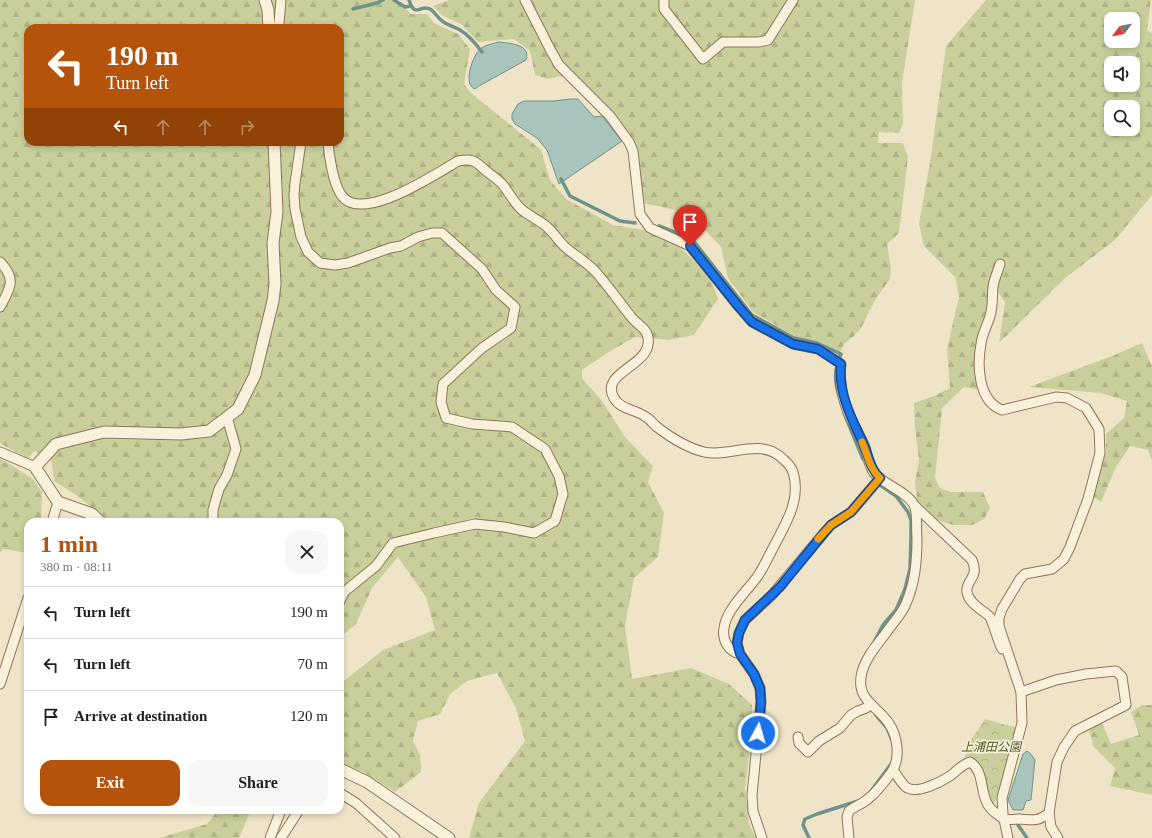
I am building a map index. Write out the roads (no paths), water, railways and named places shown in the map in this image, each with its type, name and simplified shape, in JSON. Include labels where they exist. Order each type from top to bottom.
[{"type":"street","points":[[265,0],[268,10],[269,24]]},
{"type":"street","points":[[279,24],[281,0]]},
{"type":"street","points":[[525,0],[550,49],[560,65],[610,116],[629,142],[633,151],[640,214],[650,228],[690,246],[752,322],[793,344],[818,349],[841,364],[842,386],[848,412],[877,481],[903,493],[972,560],[975,567],[974,575],[967,589],[967,594],[972,601],[991,618],[996,636],[1003,652],[1007,650]]},
{"type":"street","points":[[664,0],[664,9],[702,59],[723,42],[759,42],[768,40],[793,0]]},
{"type":"street","points":[[35,467],[56,444],[104,432],[181,434],[210,430],[238,409],[255,375],[273,301],[273,243],[277,212],[274,146]]},
{"type":"street","points":[[301,146],[295,183],[295,209],[301,237],[308,252],[320,263],[335,265],[348,263],[390,248],[401,246],[418,237],[432,233],[442,234],[482,269],[496,290],[515,307],[511,328],[482,348],[443,384],[441,402],[446,418],[472,424],[512,427],[545,449],[559,476],[562,494],[555,521],[534,534],[504,526],[475,524],[434,532],[393,543],[376,566],[344,592]]},
{"type":"street","points":[[328,146],[329,154],[340,193],[345,199],[352,203],[360,204],[389,198],[458,161],[474,161],[502,185],[525,212],[545,225],[571,252],[587,263],[636,323],[647,334],[648,341],[644,354],[630,368],[614,379],[611,390],[616,402],[621,406],[644,415],[670,436],[702,451],[711,453],[754,448],[768,450],[781,456],[787,463],[792,470],[795,491],[790,514],[758,576],[740,597],[728,616],[724,627],[725,639],[728,646],[734,652],[740,654]]},
{"type":"street","points":[[0,262],[11,279],[8,292],[0,307]]},
{"type":"street","points":[[1000,264],[993,287],[992,311],[981,343],[979,358],[982,386],[986,398],[1002,410],[1056,397],[1067,398],[1086,408],[1099,429],[1100,453],[1088,499],[1064,559],[1052,568],[1026,574],[1020,579],[1002,609],[999,618],[999,626],[1021,692],[1022,723],[1002,798],[1008,838]]},
{"type":"street","points":[[213,518],[213,510],[219,489],[227,475],[236,449],[227,417]]},
{"type":"street","points":[[0,452],[35,467],[58,502],[92,514],[96,518]]},
{"type":"street","points":[[762,838],[753,811],[752,795],[761,702],[760,688],[754,674],[740,654],[737,643],[739,633],[745,620],[780,587],[831,525],[851,512],[877,481]]},
{"type":"street","points":[[53,518],[58,502]]},
{"type":"street","points":[[849,838],[847,817],[849,811],[869,798],[893,770],[896,763],[897,745],[894,733],[889,723],[868,706],[862,691],[861,677],[868,658],[904,606],[914,580],[917,553],[916,517],[914,505]]},
{"type":"street","points":[[0,684],[24,610]]},
{"type":"street","points":[[1021,692],[1056,680],[1086,674],[1116,671],[1122,677],[1126,705],[1075,731],[1064,747],[1057,762],[1049,813],[1051,827],[1058,838]]},
{"type":"street","points":[[798,737],[799,743],[808,752],[818,741],[840,728],[851,716],[868,706]]},
{"type":"street","points":[[893,770],[906,787],[912,790],[919,790],[949,777],[963,764],[970,762],[974,764],[979,772],[982,793],[993,812],[1004,819],[1040,820],[1049,813]]},
{"type":"street","points":[[344,771],[367,782],[449,838]]},
{"type":"street","points":[[344,796],[356,803],[395,838]]},
{"type":"street","points":[[270,838],[279,814]]},
{"type":"street","points":[[282,838],[297,814]]},
{"type":"water","points":[[498,42],[518,45],[526,51],[526,60],[475,89],[469,82],[470,70],[474,58],[480,49]]},
{"type":"water","points":[[578,99],[594,117],[602,116],[622,141],[559,184],[547,150],[537,138],[515,124],[512,119],[512,114],[518,104],[524,101],[554,101]]},
{"type":"water","points":[[1027,751],[1035,760],[1031,800],[1026,801],[1023,810],[1013,810],[1008,800],[1023,754]]},
{"type":"waterway","points":[[353,9],[383,0]]},
{"type":"waterway","points":[[394,0],[405,7],[411,6]]},
{"type":"waterway","points":[[409,0],[413,9],[430,9],[443,22],[463,32],[482,52]]},
{"type":"waterway","points":[[561,179],[570,196],[620,221],[635,223]]},
{"type":"waterway","points":[[659,226],[692,239],[752,315],[794,338],[817,343],[841,354],[837,365],[836,375],[836,385],[839,396]]},
{"type":"waterway","points":[[844,413],[863,459]]},
{"type":"waterway","points":[[873,644],[883,625],[896,610],[905,589],[910,569],[911,536],[911,520],[908,512],[896,496],[877,483]]},
{"type":"waterway","points":[[876,715],[887,728],[892,740]]},
{"type":"waterway","points":[[871,791],[891,764]]},
{"type":"waterway","points":[[809,838],[803,825],[805,819],[858,801]]},
{"type":"waterway","points":[[1018,825],[1027,838]]},
{"type":"park label","name":"上浦田公園","points":[[991,747]]}]
